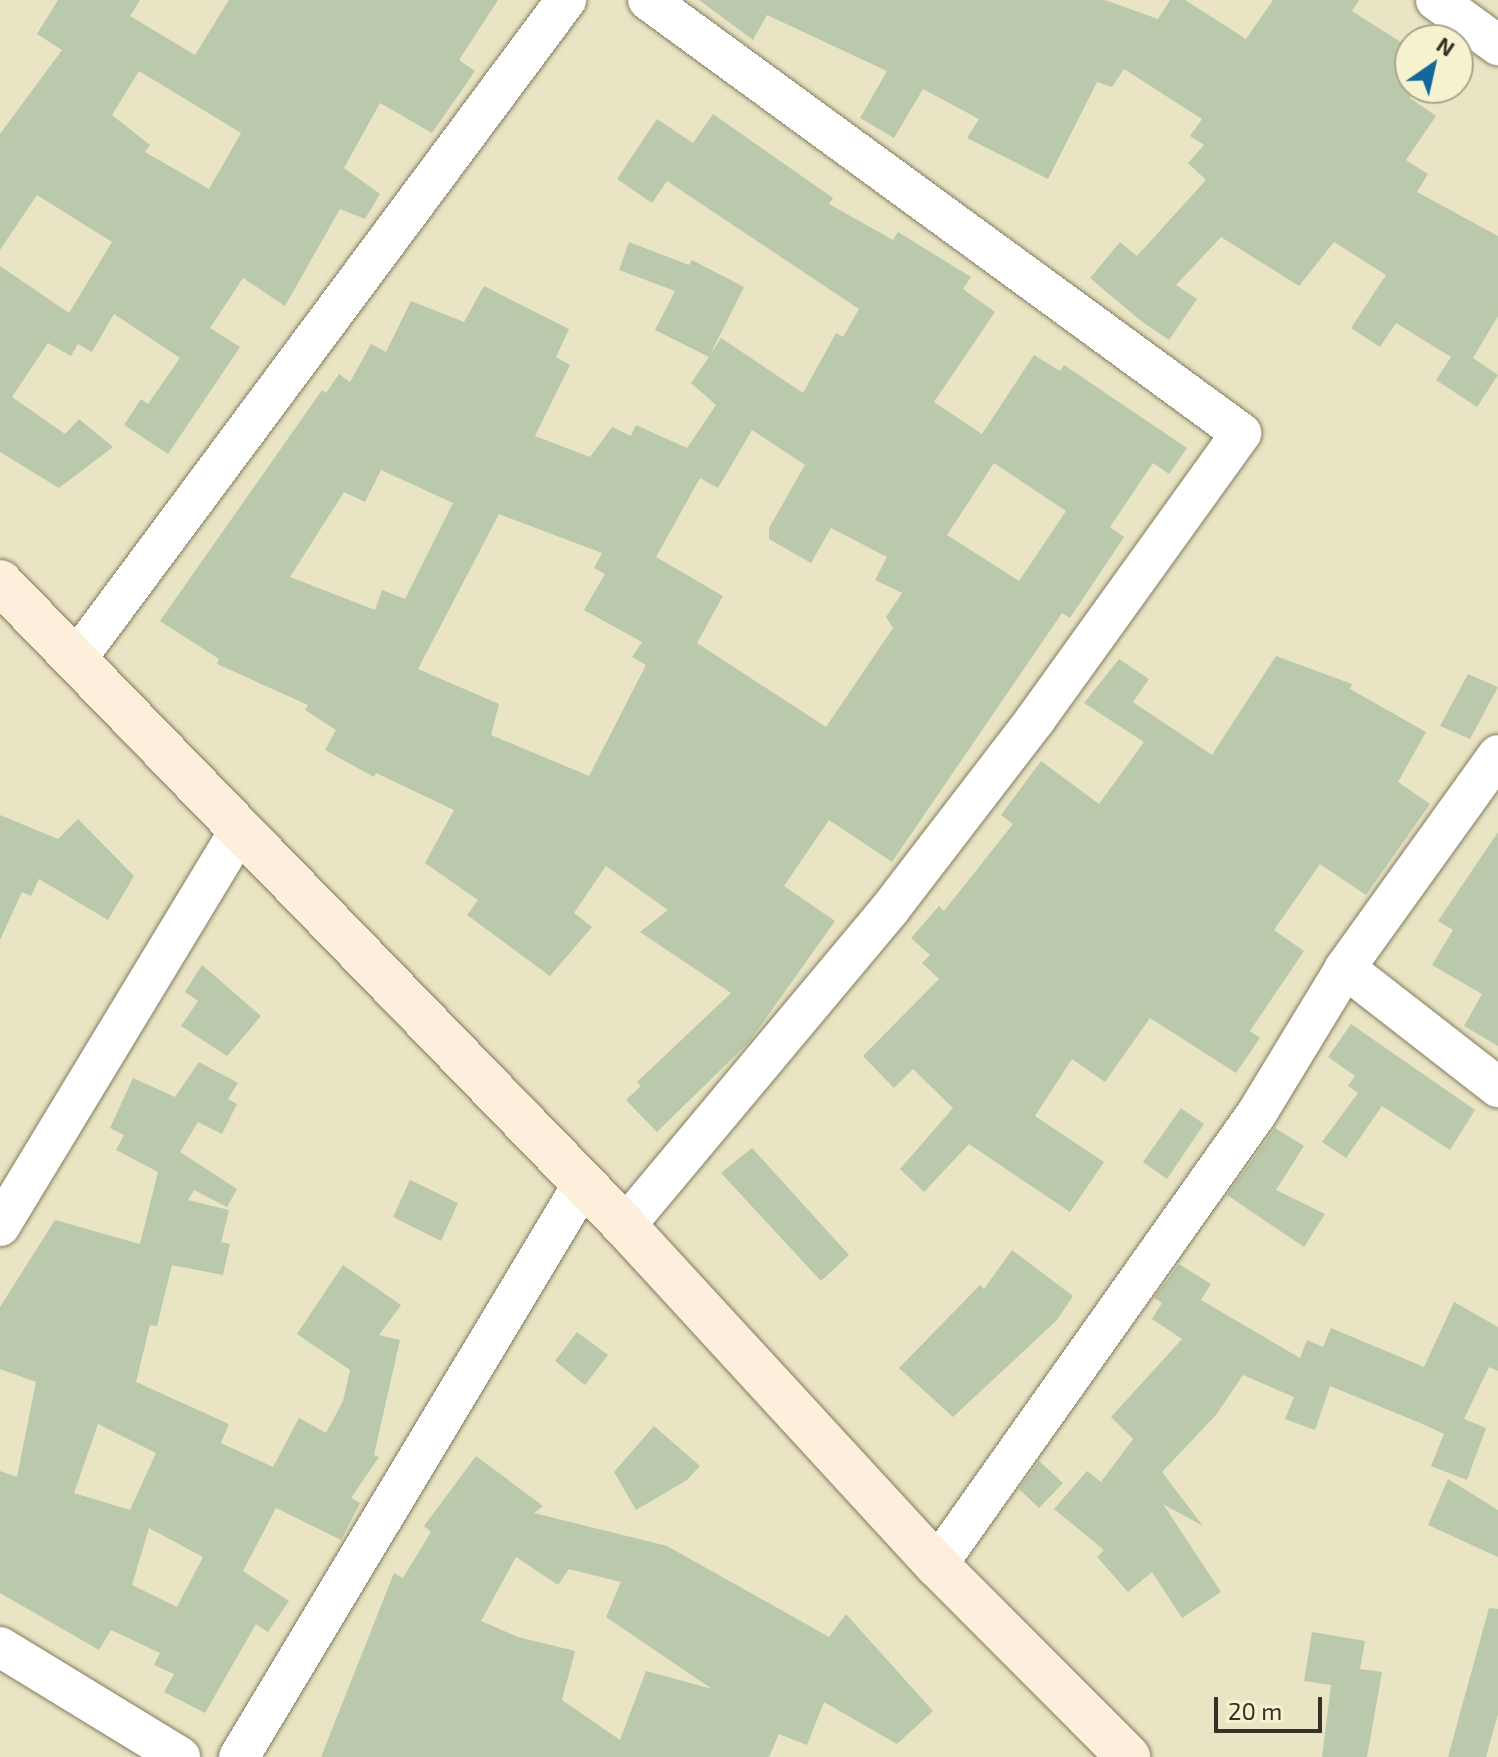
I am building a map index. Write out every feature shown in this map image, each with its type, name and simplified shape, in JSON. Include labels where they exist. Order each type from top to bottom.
[{"type":"street","points":[[77,658],[566,0]]},
{"type":"street","points":[[625,1226],[890,909],[1035,720],[1241,433],[648,0]]},
{"type":"street","points":[[1436,0],[1497,43]]},
{"type":"street","points":[[0,582],[625,1226],[937,1565],[1128,1757]]},
{"type":"street","points":[[937,1565],[1257,1113],[1345,968],[1498,755]]},
{"type":"street","points":[[0,1226],[240,830]]},
{"type":"street","points":[[1345,968],[1498,1087]]},
{"type":"street","points":[[239,1757],[583,1184]]},
{"type":"street","points":[[0,1647],[180,1757]]},
{"type":"building","points":[[58,0],[140,0],[130,16],[195,55],[229,0],[498,0],[459,60],[475,71],[432,133],[380,103],[344,168],[380,194],[365,219],[340,209],[285,306],[243,278],[210,328],[240,347],[168,454],[124,425],[141,399],[148,404],[180,358],[114,314],[92,352],[78,344],[71,356],[48,343],[12,397],[65,434],[79,419],[113,447],[59,488],[0,452],[0,266],[69,313],[112,242],[37,195],[0,250],[0,134],[62,50],[37,34]],"holes":[[[139,71],[241,133],[209,189],[145,152],[150,145],[112,115]]]},
{"type":"building","points":[[699,0],[1105,0],[1158,19],[1170,0],[1185,0],[1246,39],[1273,0],[1359,0],[1352,11],[1394,38],[1394,104],[1419,104],[1436,116],[1406,160],[1428,174],[1417,192],[1498,236],[1498,316],[1473,358],[1498,375],[1477,407],[1436,380],[1451,357],[1396,323],[1380,347],[1351,328],[1386,275],[1334,242],[1299,286],[1221,237],[1176,285],[1197,299],[1169,340],[1141,321],[1090,278],[1120,242],[1137,256],[1206,180],[1188,163],[1204,145],[1190,136],[1202,119],[1124,69],[1112,87],[1097,82],[1048,179],[967,138],[979,119],[923,89],[894,138],[860,118],[887,71],[767,15],[753,40]]},
{"type":"building","points":[[713,114],[833,198],[829,204],[893,240],[898,232],[971,277],[963,289],[995,312],[934,402],[982,434],[1034,355],[1060,371],[1064,365],[1187,448],[1169,474],[1153,463],[1110,527],[1124,537],[1070,618],[1062,613],[892,862],[829,820],[784,886],[835,921],[749,1042],[657,1132],[626,1100],[641,1086],[637,1082],[731,993],[640,932],[668,910],[606,866],[574,913],[592,927],[550,976],[467,915],[478,900],[425,863],[454,810],[376,773],[374,777],[325,750],[336,730],[305,710],[308,705],[217,664],[219,659],[160,621],[322,390],[326,393],[339,374],[350,382],[371,344],[386,352],[411,301],[464,322],[484,286],[569,329],[556,357],[570,365],[535,436],[590,457],[612,427],[631,436],[636,425],[687,448],[716,405],[691,383],[709,357],[655,330],[675,291],[619,270],[629,242],[689,265],[692,260],[744,287],[710,355],[721,338],[803,393],[836,333],[843,337],[859,309],[667,181],[652,203],[617,179],[657,119],[693,143]],"holes":[[[752,430],[805,465],[769,528],[769,539],[811,563],[831,528],[887,557],[875,580],[902,593],[886,617],[893,628],[826,727],[697,643],[723,596],[656,557],[700,478],[718,488]],[[994,463],[1066,511],[1019,581],[947,535]],[[381,470],[453,503],[405,599],[382,590],[375,610],[290,577],[344,492],[365,502]],[[499,514],[602,553],[594,568],[605,574],[584,610],[642,642],[632,657],[646,665],[589,776],[491,735],[499,704],[418,669]]]},
{"type":"building","points":[[1276,656],[1352,684],[1350,689],[1426,732],[1398,782],[1430,804],[1366,895],[1320,864],[1274,930],[1304,951],[1250,1031],[1260,1038],[1236,1073],[1150,1018],[1105,1082],[1072,1059],[1035,1116],[1104,1162],[1070,1212],[969,1144],[924,1192],[900,1169],[953,1108],[913,1069],[894,1088],[863,1056],[939,979],[922,963],[930,955],[911,938],[939,906],[944,911],[1013,824],[1001,815],[1041,761],[1099,804],[1144,742],[1084,703],[1119,659],[1149,679],[1133,702],[1212,755]]},
{"type":"building","points":[[1468,674],[1498,687],[1470,739],[1440,726]]},
{"type":"building","points":[[0,815],[58,839],[78,819],[134,876],[108,920],[39,879],[31,896],[22,892],[0,940]]},
{"type":"building","points":[[1498,832],[1498,1046],[1464,1026],[1482,994],[1432,965],[1453,930],[1438,921]]},
{"type":"building","points":[[202,965],[261,1016],[227,1056],[181,1026],[198,1001],[185,992]]},
{"type":"building","points":[[1351,1024],[1475,1110],[1450,1150],[1382,1106],[1346,1158],[1322,1142],[1358,1093],[1348,1086],[1355,1076],[1328,1057]]},
{"type":"building","points":[[199,1062],[238,1083],[228,1099],[237,1104],[222,1134],[198,1122],[180,1152],[237,1189],[227,1207],[194,1190],[188,1200],[229,1210],[221,1242],[230,1244],[223,1275],[172,1265],[157,1326],[150,1325],[136,1382],[229,1424],[221,1443],[273,1467],[299,1418],[326,1433],[343,1401],[350,1370],[297,1334],[343,1265],[401,1305],[379,1335],[400,1340],[374,1455],[379,1457],[351,1498],[360,1503],[341,1540],[276,1508],[243,1571],[289,1601],[268,1632],[256,1624],[205,1713],[164,1692],[174,1674],[154,1665],[160,1653],[111,1630],[99,1650],[0,1593],[0,1471],[17,1477],[36,1382],[0,1369],[0,1307],[55,1220],[140,1244],[158,1172],[116,1150],[124,1135],[110,1128],[133,1078],[175,1097]],"holes":[[[98,1424],[156,1453],[130,1510],[74,1493]],[[149,1528],[203,1557],[177,1607],[132,1585]]]},
{"type":"building","points":[[1181,1108],[1204,1124],[1167,1179],[1143,1162]]},
{"type":"building","points":[[1275,1128],[1304,1146],[1276,1190],[1325,1214],[1304,1247],[1227,1195]]},
{"type":"building","points":[[752,1148],[849,1255],[821,1281],[721,1173]]},
{"type":"building","points":[[410,1180],[458,1203],[441,1241],[393,1217]]},
{"type":"building","points":[[1012,1250],[1073,1296],[1057,1320],[953,1417],[899,1368],[980,1285],[984,1289]]},
{"type":"building","points":[[1179,1264],[1211,1284],[1201,1300],[1300,1358],[1307,1340],[1323,1347],[1331,1328],[1424,1367],[1454,1302],[1498,1327],[1498,1371],[1489,1367],[1464,1419],[1486,1428],[1467,1480],[1431,1466],[1444,1434],[1425,1425],[1330,1386],[1315,1430],[1285,1419],[1294,1397],[1243,1375],[1216,1415],[1162,1472],[1203,1526],[1163,1504],[1221,1592],[1182,1618],[1152,1572],[1128,1592],[1097,1557],[1104,1550],[1054,1509],[1087,1471],[1101,1482],[1133,1439],[1111,1417],[1182,1339],[1152,1319],[1162,1303],[1154,1298]]},
{"type":"building","points":[[577,1332],[608,1355],[585,1385],[555,1361]]},
{"type":"building","points":[[654,1426],[700,1466],[687,1480],[636,1510],[614,1472]]},
{"type":"building","points":[[476,1456],[543,1506],[534,1513],[667,1546],[829,1637],[846,1614],[933,1711],[897,1744],[824,1702],[807,1745],[779,1734],[769,1757],[321,1757],[394,1573],[403,1578],[431,1532],[424,1526]],"holes":[[[516,1557],[558,1585],[569,1569],[621,1582],[606,1617],[712,1689],[646,1671],[620,1740],[562,1700],[575,1651],[518,1637],[481,1621]]]},
{"type":"building","points":[[1039,1461],[1063,1483],[1039,1508],[1019,1489]]},
{"type":"building","points":[[1448,1479],[1498,1510],[1498,1557],[1428,1525]]},
{"type":"building","points":[[1489,1608],[1498,1609],[1498,1714],[1486,1757],[1448,1757]]},
{"type":"building","points":[[1312,1632],[1365,1641],[1360,1669],[1382,1672],[1367,1757],[1322,1757],[1331,1685],[1304,1681]]}]
